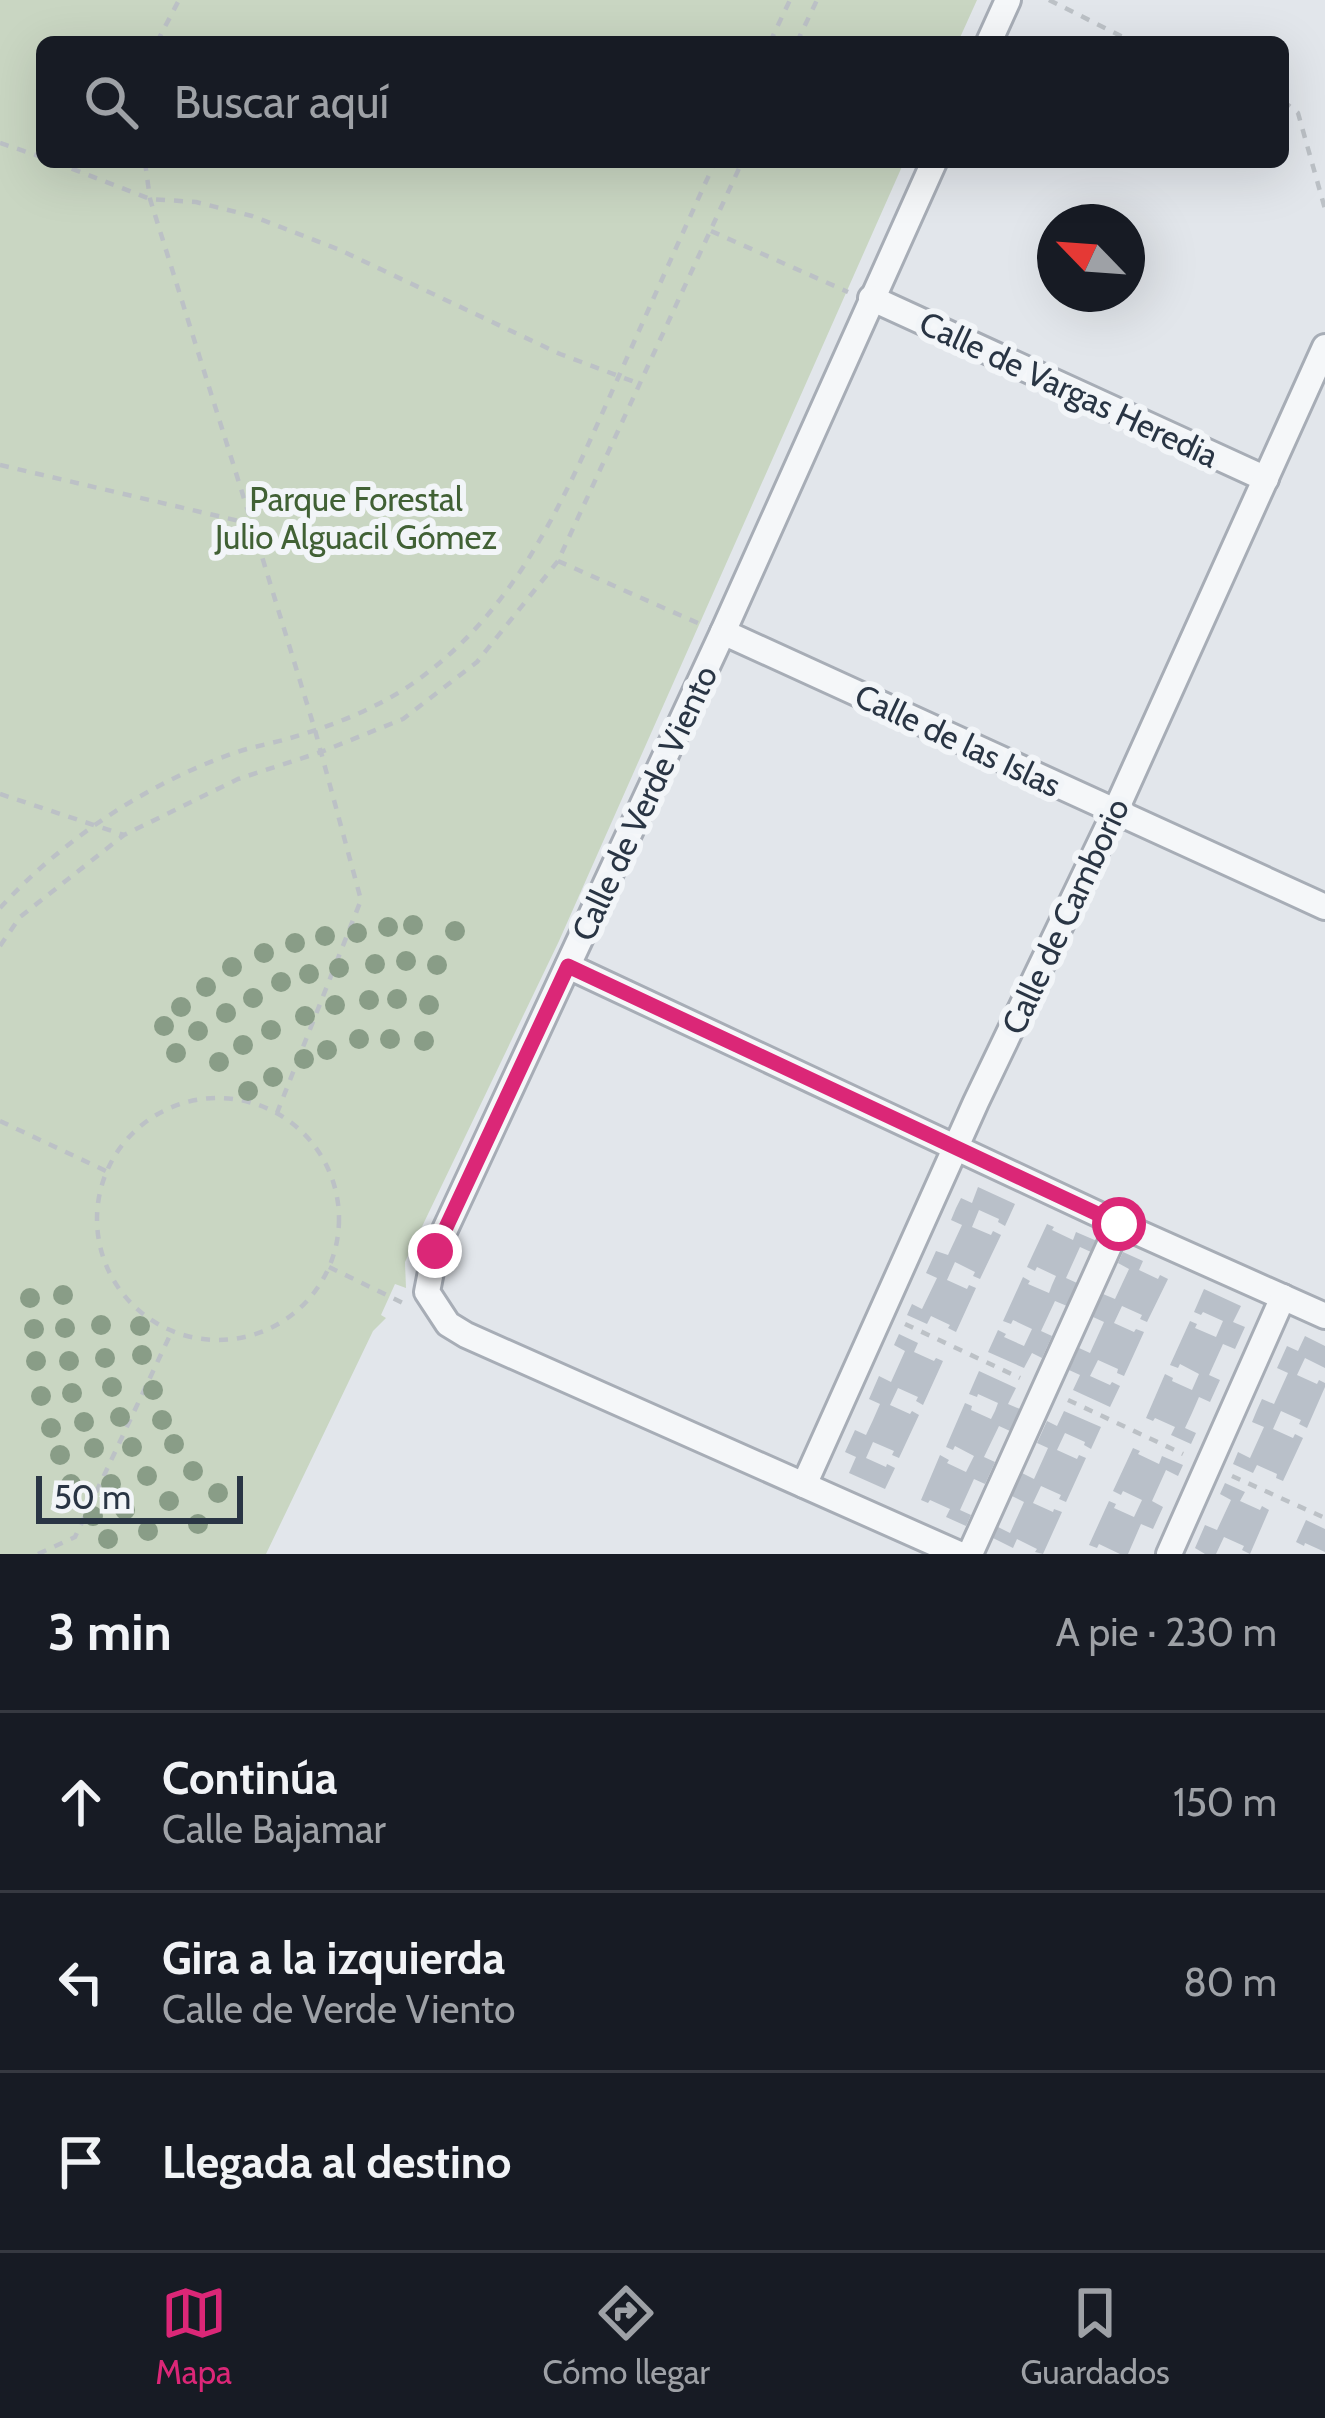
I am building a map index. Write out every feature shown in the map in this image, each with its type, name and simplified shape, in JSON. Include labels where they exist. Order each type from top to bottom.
[{"type":"street","points":[[992,36],[1008,0]]},
{"type":"street","name":"Calle de Verde Viento","points":[[931,168],[860,295],[711,628],[568,966],[435,1251],[427,1292],[448,1324],[466,1335],[959,1554]]},
{"type":"street","name":"Calle de Vargas Heredia","points":[[860,295],[1266,479]]},
{"type":"street","name":"Calle de Camborio","points":[[804,1485],[1325,347]]},
{"type":"street","name":"Calle de las Islas","points":[[711,628],[1325,907]]},
{"type":"street","points":[[568,966],[1325,1316]]},
{"type":"street","points":[[970,1554],[1119,1224]]},
{"type":"street","points":[[1169,1554],[1283,1297]]},
{"type":"path","points":[[160,36],[179,0]]},
{"type":"path","points":[[773,36],[790,0]]},
{"type":"path","points":[[800,36],[817,0]]},
{"type":"path","points":[[1049,0],[1121,36]]},
{"type":"path","points":[[1289,106],[1298,113],[1325,209]]},
{"type":"path","points":[[0,143],[36,156]]},
{"type":"path","points":[[71,168],[150,199],[196,202],[252,216],[340,250],[560,354],[640,384]]},
{"type":"path","points":[[146,168],[150,199],[253,524],[361,900],[278,1113]]},
{"type":"path","points":[[0,908],[95,825],[187,773],[355,714],[409,686],[460,645],[508,592],[539,546],[713,168]]},
{"type":"path","points":[[0,946],[20,917],[124,835],[238,779],[403,718],[477,662],[558,561],[739,168]]},
{"type":"path","points":[[710,230],[860,295]]},
{"type":"path","points":[[0,465],[253,524]]},
{"type":"path","points":[[558,561],[711,628]]},
{"type":"path","points":[[0,794],[124,835]]},
{"type":"path","points":[[229,1098],[278,1113],[315,1146],[336,1192],[337,1243],[328,1267],[300,1308],[256,1334],[206,1340],[172,1331],[137,1310],[107,1270],[96,1220],[106,1171],[136,1130],[179,1104],[229,1098]]},
{"type":"path","points":[[0,1121],[106,1171]]},
{"type":"path","points":[[328,1267],[408,1305]]},
{"type":"path","points":[[898,1321],[1325,1518]]},
{"type":"path","points":[[38,1554],[75,1537],[172,1331]]},
{"type":"green space","name":"Parque Forestal Julio Alguacil Gómez","points":[[0,0],[977,0],[961,36],[36,36],[36,168],[901,168],[559,941],[405,1262],[406,1288],[395,1284],[381,1315],[386,1318],[373,1331],[266,1554],[0,1554]]},
{"type":"building","points":[[978,1187],[1015,1204],[1005,1226],[979,1210],[972,1227],[1001,1235],[980,1279],[955,1262],[947,1280],[976,1288],[956,1332],[931,1316],[927,1324],[907,1315],[912,1304],[922,1309],[937,1278],[926,1273],[936,1251],[948,1255],[962,1225],[951,1220],[956,1208],[961,1198],[972,1203]]},
{"type":"building","points":[[1047,1224],[1073,1240],[1076,1232],[1097,1241],[1091,1252],[1080,1247],[1066,1278],[1077,1283],[1067,1306],[1055,1301],[1041,1331],[1052,1336],[1042,1358],[1032,1353],[1024,1368],[988,1352],[998,1330],[1024,1346],[1032,1329],[1013,1320],[1011,1324],[1003,1321],[1023,1277],[1049,1293],[1056,1276],[1027,1267]]},
{"type":"building","points":[[1123,1252],[1143,1261],[1139,1270],[1168,1279],[1147,1322],[1122,1306],[1114,1323],[1144,1332],[1124,1376],[1098,1360],[1090,1376],[1120,1386],[1110,1407],[1073,1390],[1080,1375],[1069,1370],[1079,1348],[1090,1353],[1104,1322],[1093,1317],[1103,1294],[1115,1299],[1129,1269],[1118,1263]]},
{"type":"building","points":[[1204,1289],[1241,1306],[1233,1322],[1245,1327],[1235,1349],[1223,1344],[1209,1375],[1220,1380],[1210,1402],[1199,1397],[1185,1428],[1196,1433],[1191,1444],[1171,1435],[1175,1427],[1146,1418],[1165,1374],[1192,1390],[1199,1374],[1180,1364],[1178,1368],[1170,1365],[1190,1321],[1216,1337],[1223,1321],[1194,1312]]},
{"type":"building","points":[[899,1334],[918,1343],[914,1352],[943,1361],[923,1405],[916,1401],[918,1397],[898,1388],[890,1405],[919,1415],[899,1458],[873,1442],[866,1458],[895,1468],[885,1489],[849,1473],[856,1457],[845,1452],[855,1430],[866,1435],[873,1420],[880,1404],[869,1399],[879,1376],[891,1382],[905,1351],[894,1345]]},
{"type":"building","points":[[1305,1336],[1325,1346],[1325,1368],[1305,1358],[1297,1375],[1317,1384],[1319,1380],[1325,1387],[1307,1428],[1281,1411],[1273,1429],[1303,1438],[1283,1481],[1257,1465],[1253,1473],[1233,1464],[1238,1452],[1250,1458],[1264,1427],[1252,1422],[1257,1410],[1262,1399],[1274,1404],[1288,1373],[1277,1368],[1287,1346],[1298,1351]]},
{"type":"building","points":[[979,1371],[1016,1388],[1008,1404],[1020,1409],[1010,1431],[999,1426],[984,1457],[995,1462],[985,1484],[974,1479],[960,1510],[971,1515],[966,1526],[946,1517],[950,1509],[921,1500],[940,1455],[966,1472],[974,1456],[955,1446],[953,1450],[946,1447],[965,1403],[991,1419],[995,1411],[998,1403],[969,1394]]},
{"type":"building","points":[[1064,1411],[1101,1427],[1091,1449],[1065,1433],[1057,1450],[1086,1458],[1066,1502],[1041,1486],[1033,1503],[1062,1512],[1043,1554],[1017,1539],[1013,1548],[993,1538],[998,1527],[1010,1533],[1024,1502],[1012,1496],[1017,1484],[1022,1473],[1034,1479],[1048,1448],[1037,1443],[1047,1421],[1057,1426]]},
{"type":"building","points":[[1133,1448],[1159,1464],[1162,1456],[1183,1465],[1178,1476],[1166,1470],[1152,1501],[1163,1507],[1153,1529],[1141,1524],[1128,1554],[1120,1554],[1099,1544],[1097,1548],[1089,1545],[1109,1501],[1134,1517],[1142,1500],[1113,1491]]},
{"type":"building","points":[[1225,1483],[1245,1492],[1240,1501],[1269,1510],[1250,1554],[1224,1537],[1216,1554],[1195,1548],[1205,1525],[1217,1530],[1231,1500],[1220,1494]]},
{"type":"building","points":[[1306,1520],[1325,1529],[1325,1552],[1296,1542]]},
{"type":"route","points":[[435,1251],[568,966],[1119,1224]]}]
